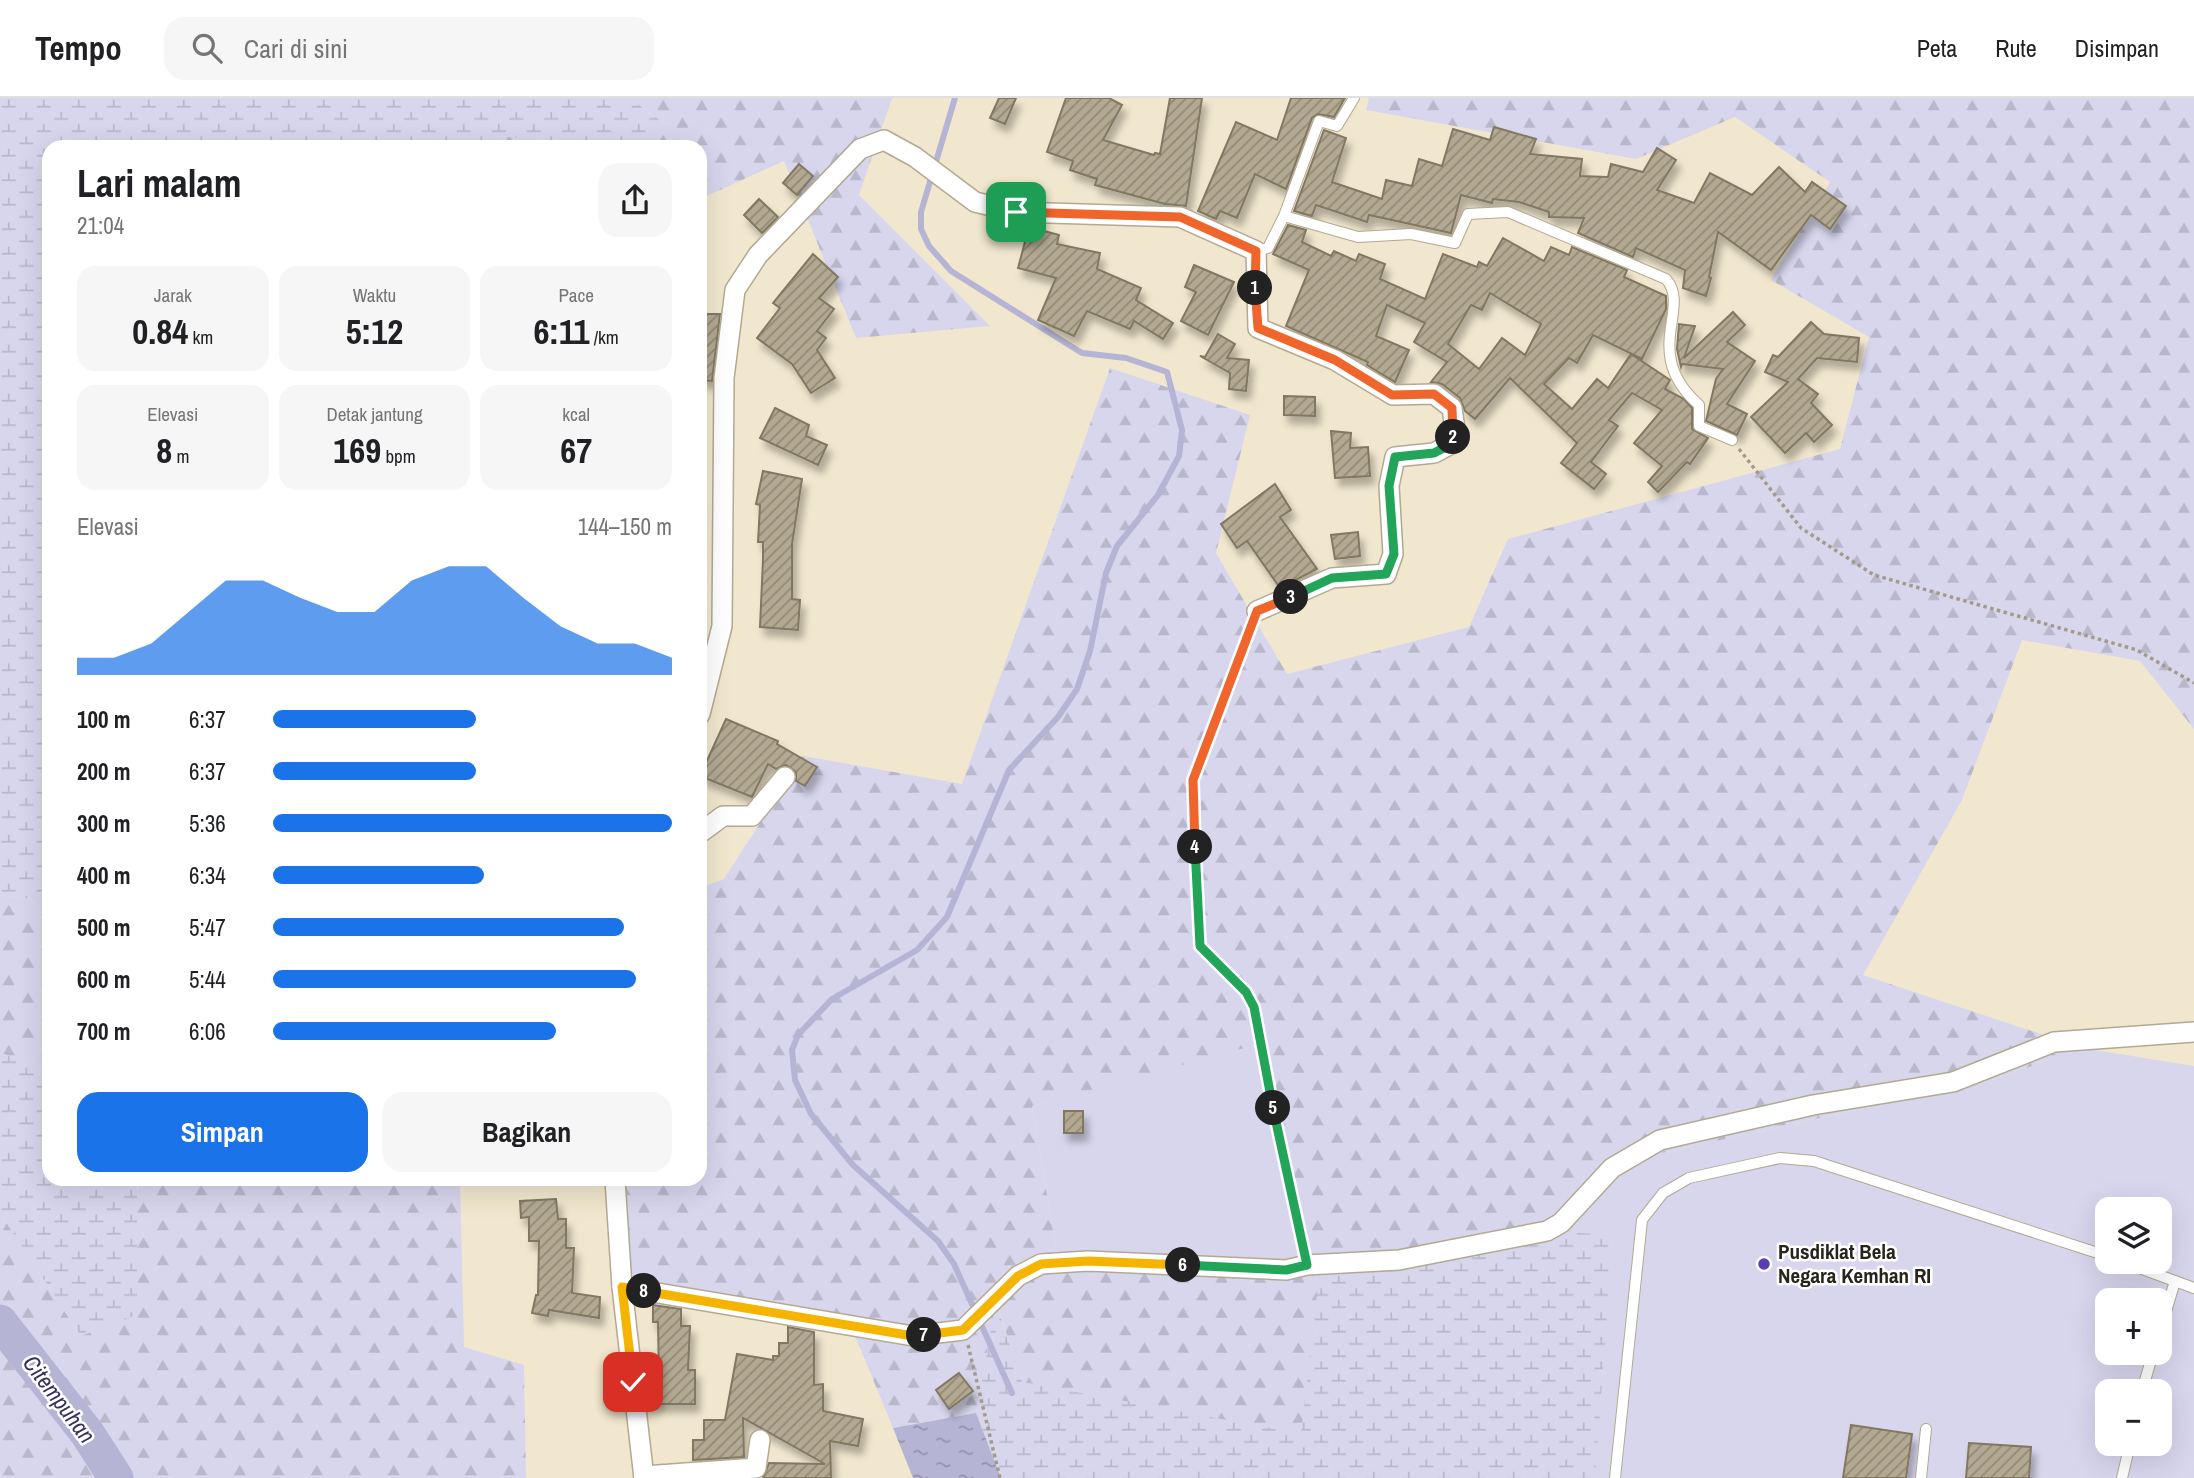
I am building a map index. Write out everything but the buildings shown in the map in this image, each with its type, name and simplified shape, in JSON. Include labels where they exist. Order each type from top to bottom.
[{"type":"street","points":[[707,686],[722,626],[724,378],[735,290],[758,255],[860,149],[884,140],[915,157],[975,202],[1016,212],[1180,217],[1256,251],[1258,328],[1335,360],[1392,395],[1434,394],[1452,408],[1455,429],[1451,444],[1434,453],[1395,457],[1389,486],[1394,554],[1386,574],[1332,578],[1257,611]]},
{"type":"street","points":[[707,828],[723,816],[752,816],[785,777]]},
{"type":"street","points":[[622,1287],[913,1336],[963,1330],[1018,1276],[1041,1264],[1088,1261],[1286,1270],[1307,1265],[1399,1260],[1547,1231],[1561,1223],[1612,1168],[1660,1140],[1813,1105],[1953,1082],[2054,1042],[2194,1032]]},
{"type":"street","points":[[615,1186],[622,1287],[644,1477],[756,1468],[760,1440]]},
{"type":"lane","points":[[1256,251],[1268,248],[1284,216],[1319,121],[1338,127],[1354,98]]},
{"type":"lane","points":[[1284,216],[1358,237],[1411,234],[1455,243],[1468,214],[1508,212],[1666,279],[1671,285],[1673,296],[1667,357],[1680,388],[1699,405],[1699,426],[1732,440]]},
{"type":"lane","points":[[1615,1478],[1642,1220],[1663,1193],[1689,1178],[1780,1158],[1814,1161],[2095,1252]]},
{"type":"lane","points":[[2156,1274],[2194,1288]]},
{"type":"lane","points":[[2172,1291],[2175,1281]]},
{"type":"lane","points":[[1921,1478],[1926,1429]]},
{"type":"lane","points":[[2122,1478],[2127,1456]]},
{"type":"path","points":[[1732,440],[1801,528],[1874,575],[2137,650],[2194,683]]},
{"type":"path","points":[[1257,611],[1193,780],[1198,931],[1200,946],[1246,992],[1254,1007],[1307,1265]]},
{"type":"path","points":[[963,1330],[972,1354],[1000,1478]]},
{"type":"green space","points":[[0,98],[629,98],[670,127],[642,140],[549,140],[496,136],[491,140],[42,140],[42,891],[30,899],[0,895]]},
{"type":"green space","points":[[629,98],[892,98],[859,195],[990,326],[856,338],[784,161],[707,196],[707,140],[641,140],[669,126]]},
{"type":"green space","points":[[1369,98],[2194,98],[2194,729],[2140,661],[2022,640],[1962,800],[1863,975],[2083,1048],[1992,1080],[1635,1159],[1562,1232],[1302,1434],[1022,1382],[997,1304],[976,1413],[893,1428],[856,1338],[633,1279],[619,1186],[707,1186],[707,885],[724,879],[803,756],[962,784],[1110,368],[1250,415],[1216,553],[1287,674],[1469,627],[1508,539],[1840,449],[1869,337],[1771,280],[1830,182],[1735,117],[1636,159],[1366,110]],"holes":[[[1255,1045],[1320,1266],[1059,1266],[1032,1106]]]},
{"type":"green space","points":[[496,136],[549,140],[491,140]]},
{"type":"green space","points":[[42,891],[42,1066],[0,1053],[0,895],[30,899]]},
{"type":"green space","name":"Pusdiklat Bela Negara Kemhan RI","points":[[1255,1044],[1320,1265],[1635,1159],[1992,1080],[2083,1048],[2194,1066],[2194,1478],[1001,1478],[976,1413],[1059,1266],[1032,1106]]},
{"type":"green space","points":[[0,1053],[42,1066],[42,1186],[137,1186],[137,1315],[81,1336],[0,1213]]},
{"type":"green space","points":[[139,1186],[460,1186],[464,1347],[524,1365],[526,1478],[0,1478],[0,1213],[81,1336]]},
{"type":"green space","points":[[1562,1232],[1613,1235],[1595,1478],[1001,1478],[976,1413],[996,1302],[1022,1382],[1301,1434],[1320,1266]]},
{"type":"water","points":[[976,1413],[1001,1478],[913,1478],[893,1428]]},
{"type":"waterway","points":[[955,98],[921,212],[921,229],[929,246],[951,271],[1082,353],[1126,358],[1167,372],[1182,430],[1179,456],[1158,495],[1117,546],[1106,573],[1090,651],[1077,689],[1058,717],[1009,770],[947,917],[917,950],[832,999],[798,1035],[792,1050],[795,1080],[811,1114],[853,1165],[938,1241],[954,1264],[1012,1393]]},
{"type":"waterway","name":"Citempuhan","points":[[0,1322],[87,1433],[116,1478]]},
{"type":"place","name":"Pusdiklat Bela Negara Kemhan RI","points":[[1764,1264]]},
{"type":"route","points":[[633,1382],[622,1287],[913,1336],[963,1330],[1018,1276],[1041,1264],[1088,1261],[1286,1270],[1307,1265],[1283,1159],[1254,1007],[1246,992],[1200,946],[1193,780],[1257,611],[1332,578],[1386,574],[1394,554],[1389,486],[1395,457],[1434,453],[1451,444],[1455,429],[1452,408],[1434,394],[1392,395],[1335,360],[1258,328],[1256,251],[1180,217],[1016,212]]}]
